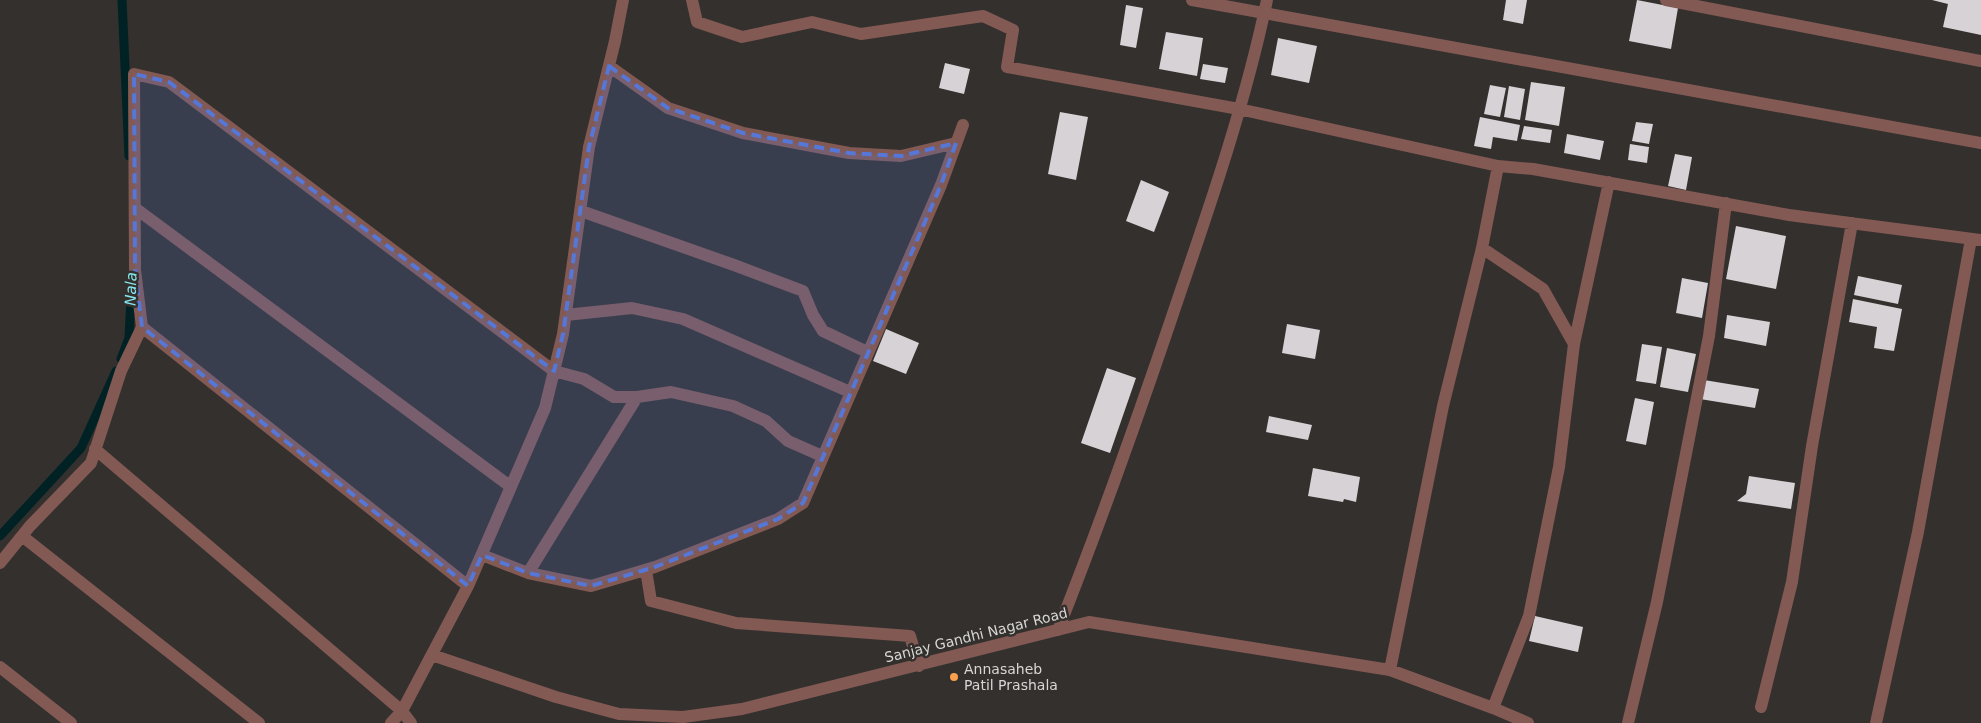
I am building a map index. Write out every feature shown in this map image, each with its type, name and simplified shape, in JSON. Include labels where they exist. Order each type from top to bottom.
[{"type":"street","points":[[391,723],[402,711],[468,586],[545,408],[564,334],[589,147],[623,0]]},
{"type":"street","points":[[692,0],[697,22],[742,37],[812,22],[861,34],[983,16],[1013,30],[1008,67],[1239,110],[1498,166],[1533,169],[1789,214],[1976,240],[1918,532],[1876,723]]},
{"type":"street","points":[[1192,0],[1266,6],[1981,143]]},
{"type":"street","points":[[1666,0],[1981,61]]},
{"type":"street","points":[[1058,630],[1093,543],[1144,399],[1239,110],[1266,6]]},
{"type":"street","points":[[609,66],[668,108],[743,133],[849,153],[901,156],[956,143]]},
{"type":"street","points":[[0,563],[22,536],[91,463],[120,371],[142,327],[134,270],[134,74],[169,82],[554,371],[584,379],[614,397],[637,397],[671,392],[733,406],[766,421],[788,441],[822,456]]},
{"type":"street","points":[[482,555],[528,573],[591,586],[646,570],[778,519],[803,503],[941,185],[963,125]]},
{"type":"street","points":[[1390,670],[1443,406],[1482,248],[1498,166]]},
{"type":"street","points":[[1499,714],[1529,616],[1559,468],[1574,344],[1609,182]]},
{"type":"street","points":[[1628,723],[1657,602],[1707,345],[1726,203]]},
{"type":"street","points":[[135,208],[511,486]]},
{"type":"street","points":[[581,211],[803,292],[813,315],[823,331],[868,352]]},
{"type":"street","points":[[1761,707],[1792,582],[1812,446],[1852,223]]},
{"type":"street","points":[[1482,248],[1543,289],[1574,344]]},
{"type":"street","points":[[566,315],[632,308],[683,319],[850,392]]},
{"type":"street","points":[[142,327],[468,586]]},
{"type":"street","points":[[528,573],[637,397]]},
{"type":"street","points":[[96,449],[402,711],[411,723]]},
{"type":"street","points":[[22,536],[259,723]]},
{"type":"street","points":[[646,570],[650,601],[736,623],[910,636],[919,666]]},
{"type":"street","name":"Sanjay Gandhi Nagar Road","points":[[432,655],[556,697],[619,714],[683,717],[742,709],[1089,622],[1390,670],[1499,714],[1528,723]]},
{"type":"street","points":[[0,668],[71,723]]},
{"type":"highlighted area","points":[[609,66],[668,108],[743,133],[849,153],[901,156],[956,143],[941,185],[803,503],[778,519],[655,567],[591,586],[528,573],[482,555],[468,586],[142,327],[135,270],[134,74],[169,82],[554,371],[563,334],[589,147]]},
{"type":"building","points":[[1506,0],[1527,0],[1523,24],[1503,20]]},
{"type":"building","points":[[1637,0],[1678,8],[1671,49],[1629,41]]},
{"type":"building","points":[[1932,0],[1981,0],[1981,35],[1943,27],[1948,4]]},
{"type":"building","points":[[1126,5],[1143,8],[1136,48],[1120,45]]},
{"type":"building","points":[[1166,32],[1203,38],[1197,76],[1159,69]]},
{"type":"building","points":[[1278,38],[1317,46],[1309,83],[1271,75]]},
{"type":"building","points":[[945,63],[970,69],[964,94],[939,88]]},
{"type":"building","points":[[1203,64],[1228,68],[1225,83],[1200,79]]},
{"type":"building","points":[[1531,82],[1565,87],[1559,126],[1525,120]]},
{"type":"building","points":[[1490,85],[1506,88],[1500,117],[1484,114]]},
{"type":"building","points":[[1509,86],[1525,89],[1520,120],[1504,117]]},
{"type":"building","points":[[1060,112],[1088,117],[1076,180],[1048,174]]},
{"type":"building","points":[[1480,117],[1520,125],[1517,141],[1493,137],[1491,149],[1474,146]]},
{"type":"building","points":[[1636,122],[1653,124],[1649,144],[1632,141]]},
{"type":"building","points":[[1524,126],[1552,130],[1550,143],[1521,139]]},
{"type":"building","points":[[1567,134],[1604,141],[1600,160],[1564,153]]},
{"type":"building","points":[[1630,144],[1649,147],[1647,163],[1628,160]]},
{"type":"building","points":[[1675,154],[1692,157],[1686,190],[1668,186]]},
{"type":"building","points":[[1141,180],[1169,192],[1154,232],[1126,221]]},
{"type":"building","points":[[1736,226],[1786,236],[1776,289],[1726,279]]},
{"type":"building","points":[[1858,276],[1902,285],[1898,304],[1854,295]]},
{"type":"building","points":[[1682,278],[1708,283],[1702,318],[1676,313]]},
{"type":"building","points":[[1853,299],[1902,309],[1894,351],[1874,348],[1877,327],[1849,322]]},
{"type":"building","points":[[1727,315],[1770,322],[1766,346],[1724,338]]},
{"type":"building","points":[[1287,324],[1320,330],[1315,359],[1282,353]]},
{"type":"building","points":[[886,329],[919,343],[906,374],[873,361]]},
{"type":"building","points":[[1642,344],[1662,347],[1656,384],[1636,381]]},
{"type":"building","points":[[1667,348],[1696,354],[1688,392],[1660,387]]},
{"type":"building","points":[[1107,368],[1136,378],[1110,453],[1081,443]]},
{"type":"building","points":[[1704,380],[1759,389],[1755,408],[1700,399]]},
{"type":"building","points":[[1635,398],[1654,402],[1646,445],[1626,441]]},
{"type":"building","points":[[1269,416],[1312,425],[1308,440],[1266,432]]},
{"type":"building","points":[[1313,468],[1360,477],[1356,502],[1344,499],[1343,502],[1308,496]]},
{"type":"building","points":[[1749,476],[1795,483],[1791,509],[1737,501],[1746,494]]},
{"type":"building","points":[[1535,616],[1583,627],[1578,652],[1529,641]]},
{"type":"waterway","name":"Nala","points":[[122,0],[129,156]]},
{"type":"waterway","name":"Nala","points":[[121,359],[129,338],[132,278]]},
{"type":"waterway","name":"Nala","points":[[0,536],[81,448],[116,371]]},
{"type":"place","name":"Annasaheb Patil Prashala","points":[[954,677]]}]
